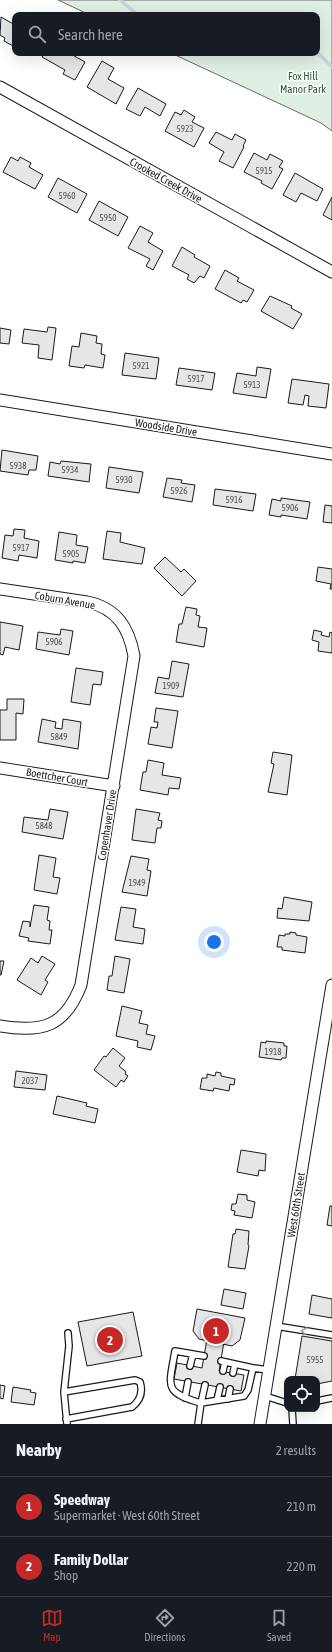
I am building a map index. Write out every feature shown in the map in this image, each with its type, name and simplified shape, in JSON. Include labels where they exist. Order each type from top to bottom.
[{"type":"street","name":"Crooked Creek Drive","points":[[0,87],[332,272]]},
{"type":"street","name":"Woodside Drive","points":[[0,400],[332,454]]},
{"type":"street","name":"Coburn Avenue","points":[[0,589],[91,602],[109,611],[124,625]]},
{"type":"street","name":"Copenhaver Drive","points":[[0,1026],[31,1029],[42,1027],[59,1019],[70,1008],[76,999],[81,985],[134,656],[132,643],[124,625]]},
{"type":"street","name":"Boettcher Court","points":[[0,768],[114,786]]},
{"type":"street","name":"West 60th Street","points":[[260,1424],[332,985]]},
{"type":"lane","points":[[276,1326],[332,1335]]},
{"type":"lane","points":[[64,1392],[135,1380],[140,1382],[142,1388],[141,1396],[137,1403],[132,1407],[66,1422],[64,1392],[69,1346],[68,1333]]},
{"type":"lane","points":[[204,1356],[175,1351],[171,1386],[175,1393],[201,1403],[244,1396],[248,1390],[253,1368]]},
{"type":"lane","points":[[190,1366],[193,1354]]},
{"type":"lane","points":[[223,1371],[223,1361],[269,1370]]},
{"type":"lane","points":[[233,1373],[235,1364]]},
{"type":"lane","points":[[185,1398],[188,1382]]},
{"type":"lane","points":[[198,1424],[205,1385]]},
{"type":"lane","points":[[217,1400],[220,1387]]},
{"type":"lane","points":[[228,1399],[230,1389]]},
{"type":"lane","points":[[265,1396],[284,1402]]},
{"type":"lane","points":[[320,1400],[332,1398]]},
{"type":"lane","points":[[292,1412],[294,1424]]},
{"type":"green space","name":"Fox Hill Manor Park","points":[[58,0],[332,0],[332,131],[321,123],[177,56],[320,56],[320,12],[84,12]]},
{"type":"building","points":[[1,17],[12,23],[12,45],[4,41],[5,38],[0,35]]},
{"type":"building","points":[[74,56],[85,62],[75,80],[63,74],[65,70],[42,57]]},
{"type":"building","points":[[102,61],[114,68],[108,79],[124,88],[116,104],[87,87]]},
{"type":"building","points":[[138,88],[166,104],[160,116],[145,107],[140,116],[126,109]]},
{"type":"building","points":[[184,110],[195,117],[192,122],[204,128],[194,147],[165,131],[175,112],[181,115]]},
{"type":"building","points":[[216,132],[232,140],[235,134],[246,140],[233,168],[219,161],[224,152],[209,143]]},
{"type":"building","points":[[254,153],[267,160],[270,154],[283,161],[279,167],[283,169],[272,189],[261,183],[262,181],[244,172]]},
{"type":"building","points":[[11,157],[18,161],[20,157],[31,163],[29,167],[43,175],[35,189],[3,172]]},
{"type":"building","points":[[295,173],[323,189],[317,201],[301,193],[296,202],[283,195]]},
{"type":"building","points":[[58,178],[87,194],[77,213],[48,197]]},
{"type":"building","points":[[332,197],[332,220],[323,215]]},
{"type":"building","points":[[99,201],[128,217],[118,236],[89,220]]},
{"type":"building","points":[[140,226],[153,233],[148,242],[163,251],[153,270],[146,266],[150,259],[128,248]]},
{"type":"building","points":[[182,247],[195,255],[194,257],[210,266],[204,278],[200,276],[194,283],[187,279],[189,275],[172,266]]},
{"type":"building","points":[[225,270],[239,278],[237,281],[254,290],[247,302],[243,300],[241,303],[215,289]]},
{"type":"building","points":[[270,296],[292,306],[291,308],[302,314],[293,329],[261,311]]},
{"type":"building","points":[[48,327],[56,328],[52,360],[38,358],[39,345],[22,343],[24,329],[47,332]]},
{"type":"building","points":[[0,328],[11,330],[9,344],[0,343]]},
{"type":"building","points":[[81,333],[97,336],[96,343],[102,344],[101,354],[105,355],[103,368],[85,365],[84,368],[69,366],[72,346],[79,347]]},
{"type":"building","points":[[125,353],[159,358],[156,379],[122,375]]},
{"type":"building","points":[[257,367],[271,369],[266,398],[233,393],[237,373],[256,376]]},
{"type":"building","points":[[179,368],[215,373],[212,390],[176,385]]},
{"type":"building","points":[[292,379],[329,384],[326,408],[308,406],[309,396],[305,395],[303,405],[288,403]]},
{"type":"building","points":[[2,450],[38,456],[36,470],[29,470],[28,475],[0,471]]},
{"type":"building","points":[[61,461],[91,464],[89,482],[48,476],[50,462],[60,464]]},
{"type":"building","points":[[109,467],[143,472],[139,493],[106,488]]},
{"type":"building","points":[[167,478],[182,480],[181,483],[195,485],[192,502],[163,497]]},
{"type":"building","points":[[215,489],[256,494],[253,511],[213,505]]},
{"type":"building","points":[[281,498],[310,502],[307,519],[281,515],[281,517],[269,515],[272,499],[281,501]]},
{"type":"building","points":[[325,505],[332,506],[332,523],[323,522]]},
{"type":"building","points":[[14,529],[25,530],[24,538],[39,541],[37,558],[19,555],[18,561],[2,558],[5,535],[13,536]]},
{"type":"building","points":[[107,531],[121,533],[120,542],[145,548],[142,564],[103,559]]},
{"type":"building","points":[[59,532],[77,535],[76,545],[88,547],[85,563],[55,560]]},
{"type":"building","points":[[165,557],[181,572],[184,569],[196,581],[182,596],[154,568]]},
{"type":"building","points":[[318,567],[332,569],[332,589],[330,589],[331,584],[316,581]]},
{"type":"building","points":[[186,607],[197,609],[196,615],[200,616],[198,627],[207,628],[204,647],[176,642],[179,624],[182,624]]},
{"type":"building","points":[[0,622],[23,626],[19,650],[5,647],[3,655],[0,654]]},
{"type":"building","points":[[61,629],[73,631],[69,655],[36,649],[38,632],[60,635]]},
{"type":"building","points":[[314,630],[322,632],[321,635],[329,637],[330,632],[332,633],[332,653],[318,651],[319,642],[312,640]]},
{"type":"building","points":[[172,661],[189,664],[183,697],[155,693],[158,677],[169,679]]},
{"type":"building","points":[[76,668],[103,672],[101,685],[93,684],[90,705],[71,702]]},
{"type":"building","points":[[7,699],[24,699],[23,714],[16,713],[16,740],[0,740],[0,710],[7,710]]},
{"type":"building","points":[[156,708],[178,711],[172,748],[148,744],[151,727],[157,728],[158,722],[154,722]]},
{"type":"building","points":[[42,719],[56,722],[55,728],[62,729],[63,719],[81,722],[78,749],[38,742]]},
{"type":"building","points":[[273,752],[292,755],[287,795],[268,792],[274,764],[271,763]]},
{"type":"building","points":[[148,760],[164,763],[162,775],[181,778],[179,789],[169,788],[168,795],[140,790],[143,772],[146,772]]},
{"type":"building","points":[[50,809],[68,812],[63,839],[22,832],[24,817],[48,820]]},
{"type":"building","points":[[136,809],[160,813],[158,820],[162,821],[161,828],[157,828],[155,843],[132,840]]},
{"type":"building","points":[[39,855],[56,858],[53,877],[60,878],[57,894],[34,890]]},
{"type":"building","points":[[131,856],[149,859],[147,870],[151,871],[147,896],[122,892]]},
{"type":"building","points":[[284,897],[312,902],[309,921],[277,918],[278,908],[282,909]]},
{"type":"building","points":[[34,905],[49,907],[47,920],[50,921],[49,930],[52,930],[50,944],[28,941],[29,938],[19,936],[23,921],[30,922],[30,927]]},
{"type":"building","points":[[121,907],[136,909],[133,927],[145,929],[143,944],[115,940]]},
{"type":"building","points":[[290,932],[307,937],[305,953],[282,950],[282,947],[277,947],[279,935],[285,936],[285,934],[290,934]]},
{"type":"building","points":[[42,956],[55,964],[45,980],[48,982],[41,995],[17,980],[31,958],[38,963]]},
{"type":"building","points":[[115,956],[130,959],[124,993],[107,990],[109,976],[112,976]]},
{"type":"building","points":[[0,961],[4,961],[1,975],[0,975]]},
{"type":"building","points":[[122,1006],[142,1011],[139,1023],[148,1025],[146,1034],[155,1036],[151,1050],[137,1047],[138,1041],[116,1036]]},
{"type":"building","points":[[266,1041],[284,1043],[284,1046],[287,1046],[286,1058],[282,1058],[281,1060],[259,1057],[261,1042],[266,1043]]},
{"type":"building","points":[[113,1048],[125,1058],[119,1066],[128,1076],[124,1082],[121,1080],[116,1087],[94,1070],[104,1056],[106,1057]]},
{"type":"building","points":[[16,1071],[47,1075],[45,1090],[14,1087]]},
{"type":"building","points":[[216,1072],[221,1073],[221,1076],[235,1079],[234,1085],[230,1084],[229,1091],[214,1088],[213,1091],[200,1089],[202,1078],[207,1078],[207,1074],[215,1076]]},
{"type":"building","points":[[57,1096],[87,1103],[86,1106],[98,1109],[95,1123],[53,1114]]},
{"type":"building","points":[[241,1150],[266,1154],[265,1171],[259,1170],[258,1176],[237,1172]]},
{"type":"building","points":[[238,1194],[247,1195],[247,1200],[255,1202],[252,1218],[234,1215],[235,1211],[231,1210],[232,1204],[236,1204]]},
{"type":"building","points":[[330,1206],[332,1206],[332,1226],[327,1225]]},
{"type":"building","points":[[236,1229],[249,1231],[249,1246],[245,1269],[228,1267],[233,1234],[235,1234]]},
{"type":"building","points":[[224,1289],[246,1293],[243,1309],[221,1305]]},
{"type":"building","points":[[312,1295],[332,1299],[332,1318],[309,1314]]},
{"type":"building","points":[[197,1309],[245,1318],[240,1340],[232,1346],[199,1339],[193,1331]]},
{"type":"building","points":[[133,1312],[142,1356],[87,1366],[78,1322]]},
{"type":"building","points":[[302,1336],[332,1341],[332,1381],[320,1383],[320,1376],[295,1376]]},
{"type":"building","points":[[207,1339],[224,1342],[219,1371],[244,1375],[241,1391],[174,1379],[177,1363],[202,1368]]},
{"type":"building","points":[[0,1385],[5,1386],[3,1399],[0,1398]]},
{"type":"building","points":[[13,1387],[31,1390],[30,1392],[36,1393],[34,1405],[11,1402]]},
{"type":"waterway","points":[[120,0],[134,12]]},
{"type":"waterway","points":[[320,55],[332,67]]},
{"type":"place","name":"Speedway","points":[[216,1331]]},
{"type":"place","name":"Family Dollar","points":[[110,1340]]}]
